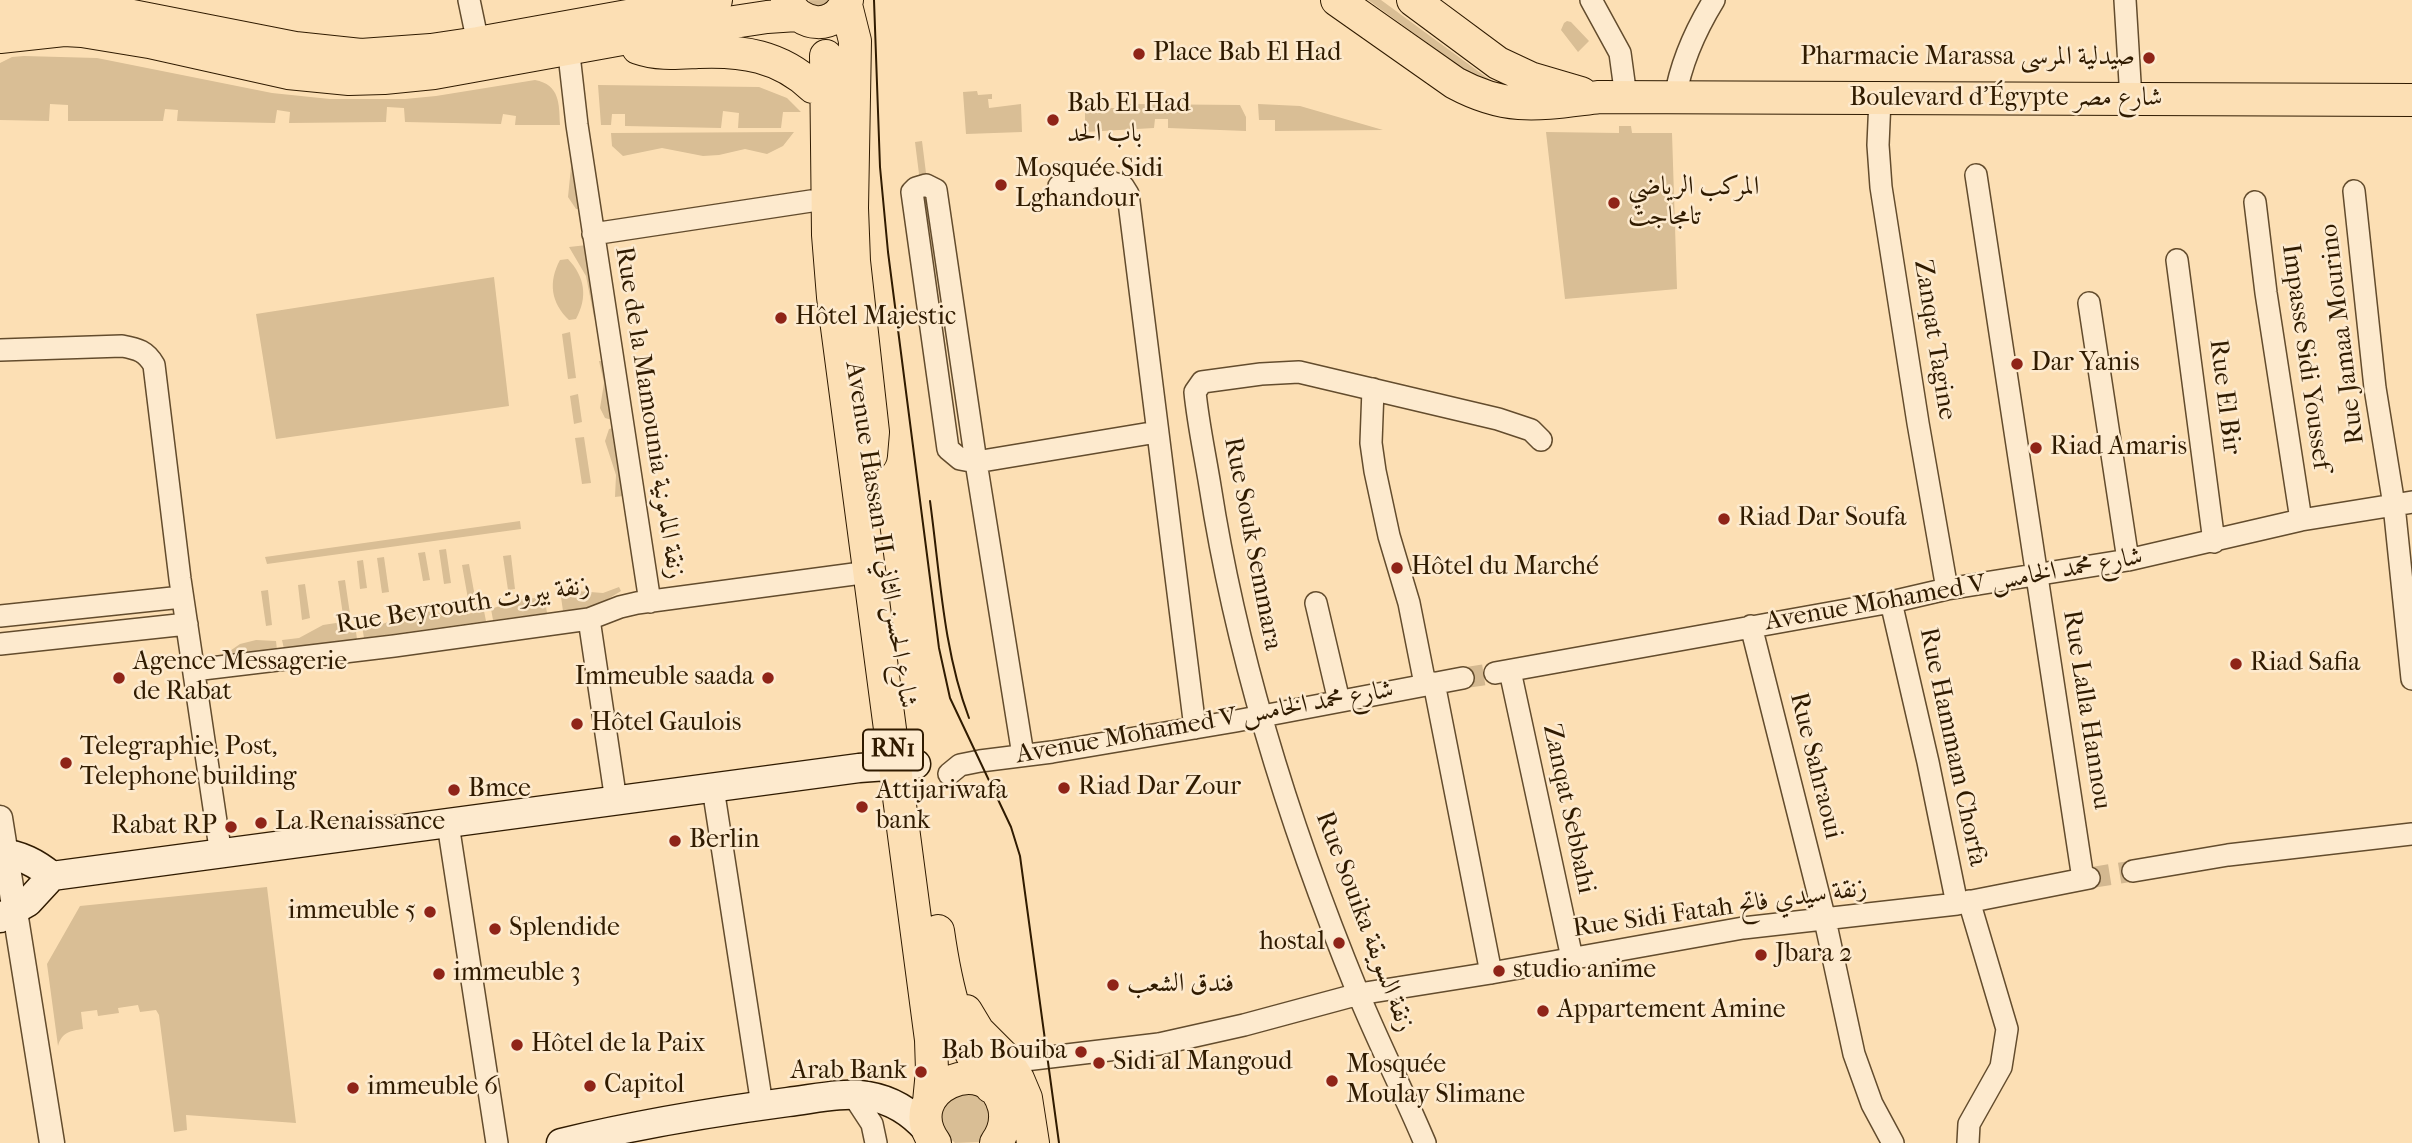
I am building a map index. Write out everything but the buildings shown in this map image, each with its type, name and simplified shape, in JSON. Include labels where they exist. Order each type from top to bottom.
[{"type":"main road","points":[[0,37],[64,30],[111,35],[288,73],[349,79],[434,74],[716,0]]},
{"type":"main road","name":"Boulevard d'Égypte شارع مصر","points":[[1337,0],[1434,70],[1476,94],[1519,105],[1612,97],[2412,100]]},
{"type":"main road","name":"Boulevard d'Égypte شارع مصر","points":[[1413,0],[1482,53],[1514,71],[1544,83],[1612,97]]},
{"type":"main road","points":[[0,11],[53,7],[121,12],[295,48],[361,55],[431,50],[478,43],[571,38],[622,39],[796,12],[818,23],[832,19],[847,1]]},
{"type":"main road","points":[[796,12],[813,53],[811,201],[818,300],[839,432],[863,458],[873,438],[856,286],[853,234],[855,41],[847,1]]},
{"type":"main road","points":[[622,39],[641,49],[662,53],[722,52],[755,55],[792,70],[813,87]]},
{"type":"main road","name":"Avenue Hassan II شارع الحسن الثاني","points":[[834,56],[830,266],[863,458],[905,765],[930,1040],[930,1125]]},
{"type":"main road","name":"Avenue Hassan II شارع الحسن الثاني","points":[[863,458],[869,572],[945,976],[966,1046],[999,1074]]},
{"type":"main road","points":[[7,915],[41,891],[52,877],[859,768],[905,765]]},
{"type":"main road","points":[[3,853],[23,857],[52,877]]},
{"type":"main road","points":[[561,1143],[604,1138],[762,1105],[853,1095],[889,1102],[930,1125],[944,1084],[960,1078],[977,1079],[999,1074],[1018,1079],[1026,1098],[1034,1143]]},
{"type":"main road","name":"RN1","points":[[999,1074],[1004,1136]]},
{"type":"street","points":[[469,0],[478,43]]},
{"type":"street","points":[[1591,0],[1619,53],[1612,97]]},
{"type":"street","points":[[1675,98],[1686,55],[1714,0]]},
{"type":"street","points":[[2125,0],[2131,99]]},
{"type":"street","points":[[571,38],[592,140],[593,184]]},
{"type":"street","name":"Rue de la Mamounia زنقة المامونية","points":[[571,38],[577,125],[650,601]]},
{"type":"street","name":"Zanqat Tagine","points":[[1880,99],[1878,145],[1881,187],[1947,589]]},
{"type":"street","name":"Rue Lalla Hannou","points":[[1976,175],[2038,574],[2053,690],[2086,879]]},
{"type":"street","points":[[1059,186],[1119,184],[1128,194],[1195,728]]},
{"type":"street","points":[[1023,755],[976,462],[936,190],[921,186],[912,192],[948,449],[960,459],[976,462],[1157,432]]},
{"type":"street","name":"Rue Jamaa Mourino","points":[[2354,191],[2375,388],[2403,504],[2412,679]]},
{"type":"street","name":"Rue de la Mamounia زنقة المامونية","points":[[593,234],[811,201]]},
{"type":"street","name":"Impasse Sidi Youssef","points":[[2255,202],[2266,293],[2301,520]]},
{"type":"street","name":"Rue El Bir","points":[[2177,260],[2214,542]]},
{"type":"street","points":[[2088,303],[2129,560]]},
{"type":"street","points":[[0,350],[122,346],[139,349],[149,357],[157,377],[182,597],[221,855]]},
{"type":"street","name":"Rue Souk Semmara","points":[[1261,717],[1237,629],[1219,545],[1196,399],[1197,386],[1202,382],[1299,372],[1373,389]]},
{"type":"street","points":[[1491,973],[1429,684],[1389,536],[1375,471],[1371,443],[1373,389],[1498,419],[1531,430],[1541,440]]},
{"type":"street","name":"Avenue Mohamed V شارع محمد الخامس","points":[[1502,672],[1891,602],[1947,589],[2129,560],[2301,520],[2403,504]]},
{"type":"street","name":"Rue Beyrouth زنقة بيروت","points":[[194,670],[589,619],[620,607],[650,601],[869,572]]},
{"type":"street","points":[[0,615],[182,597]]},
{"type":"street","name":"Rue Hammam Chorfa","points":[[1891,602],[1963,903],[2007,1029],[2001,1068],[1969,1124],[1968,1143]]},
{"type":"street","points":[[1316,603],[1339,701]]},
{"type":"street","points":[[589,619],[616,800]]},
{"type":"street","points":[[0,644],[187,624]]},
{"type":"street","name":"Rue Sahraoui","points":[[1751,626],[1861,1075],[1872,1104],[1893,1143]]},
{"type":"street","name":"Zanqat Sebbahi","points":[[1502,672],[1572,958]]},
{"type":"street","name":"Avenue Mohamed V شارع محمد الخامس","points":[[949,774],[960,765],[1261,717],[1463,678]]},
{"type":"street","name":"Rue Souika زنقة السويقة","points":[[1261,717],[1314,878],[1359,994],[1425,1143]]},
{"type":"street","points":[[713,788],[762,1105]]},
{"type":"street","points":[[0,818],[7,915],[52,1143]]},
{"type":"street","points":[[448,824],[497,1143]]},
{"type":"street","points":[[2133,871],[2228,855],[2412,834]]},
{"type":"street","name":"Rue Sidi Fatah زنقة سيدي فاتح","points":[[999,1074],[1244,1026],[1359,994],[1743,928],[1963,903],[2086,879]]},
{"type":"street","points":[[853,1095],[872,1124],[876,1143]]},
{"type":"shaded area","points":[[1368,0],[1381,0],[1497,85],[1480,81]]},
{"type":"shaded area","points":[[1567,21],[1589,41],[1578,52],[1561,30]]},
{"type":"shaded area","points":[[12,57],[97,58],[272,93],[330,99],[405,99],[535,80],[543,82],[554,91],[560,125],[515,125],[516,116],[503,114],[501,124],[405,122],[404,108],[387,107],[386,122],[289,123],[290,112],[277,110],[275,123],[177,121],[178,110],[165,109],[163,121],[68,121],[68,105],[50,104],[49,121],[0,120],[0,63]]},
{"type":"shaded area","points":[[598,85],[759,87],[787,98],[801,112],[783,112],[781,128],[738,128],[739,113],[723,111],[721,128],[625,126],[625,114],[612,114],[611,125],[601,125]]},
{"type":"shaded area","points":[[977,91],[978,95],[992,94],[992,99],[988,99],[989,108],[1021,104],[1022,132],[966,134],[963,92]]},
{"type":"shaded area","points":[[1129,104],[1240,105],[1246,117],[1246,131],[1168,128],[1168,119],[1155,119],[1154,128],[1085,132],[1085,108],[1129,108]]},
{"type":"shaded area","points":[[1258,104],[1300,106],[1383,130],[1275,131],[1275,120],[1259,120]]},
{"type":"shaded area","points":[[568,125],[581,209],[576,209],[568,197],[571,167]]},
{"type":"shaded area","name":"المركب الرياضي تامجاجت","points":[[1619,126],[1631,126],[1632,133],[1672,133],[1677,289],[1565,299],[1546,132],[1619,133]]},
{"type":"shaded area","points":[[794,132],[783,146],[767,154],[745,149],[703,156],[662,148],[623,156],[612,146],[611,133]]},
{"type":"shaded area","points":[[922,141],[927,181],[920,182],[915,142]]},
{"type":"shaded area","points":[[587,245],[597,317],[594,317],[586,276],[569,247]]},
{"type":"shaded area","points":[[568,259],[578,273],[583,288],[580,311],[576,319],[569,320],[558,307],[553,292],[556,268],[560,260]]},
{"type":"shaded area","points":[[494,277],[509,406],[276,439],[256,314]]},
{"type":"shaded area","points":[[570,332],[576,378],[568,379],[562,334]]},
{"type":"shaded area","points":[[599,361],[603,361],[612,420],[605,418],[600,408],[604,383]]},
{"type":"shaded area","points":[[578,394],[582,422],[574,424],[570,396]]},
{"type":"shaded area","points":[[613,428],[623,496],[615,497],[616,475],[605,441],[609,429]]},
{"type":"shaded area","points":[[584,437],[591,483],[582,484],[575,438]]},
{"type":"shaded area","points":[[520,521],[521,529],[267,564],[265,557]]},
{"type":"shaded area","points":[[446,549],[451,583],[444,584],[439,550]]},
{"type":"shaded area","points":[[425,552],[430,580],[423,581],[418,553]]},
{"type":"shaded area","points":[[511,555],[515,589],[508,590],[503,556]]},
{"type":"shaded area","points":[[384,557],[389,592],[382,593],[377,558]]},
{"type":"shaded area","points":[[363,560],[367,588],[360,589],[357,561]]},
{"type":"shaded area","points":[[469,564],[475,597],[468,599],[462,565]]},
{"type":"shaded area","points":[[345,580],[350,614],[343,615],[338,581]]},
{"type":"shaded area","points":[[305,584],[310,618],[302,620],[298,585]]},
{"type":"shaded area","points":[[619,587],[621,591],[593,608],[563,611],[561,597],[577,591],[603,593]]},
{"type":"shaded area","points":[[268,590],[272,625],[266,626],[261,591]]},
{"type":"shaded area","points":[[520,599],[545,600],[547,613],[493,620],[491,609]]},
{"type":"shaded area","points":[[423,611],[460,615],[484,611],[486,621],[364,638],[362,626],[378,625]]},
{"type":"shaded area","points":[[323,625],[355,625],[357,639],[284,649],[282,640],[299,638]]},
{"type":"shaded area","points":[[256,640],[276,641],[277,650],[240,656],[227,653],[240,644]]},
{"type":"shaded area","points":[[267,887],[296,1123],[186,1115],[187,1130],[174,1132],[159,1015],[156,1010],[140,1012],[138,1005],[118,1008],[119,1013],[98,1016],[97,1010],[81,1012],[83,1029],[67,1033],[58,1046],[47,964],[80,906]]},
{"type":"shaded area","points":[[971,1087],[996,1111],[981,1142],[955,1143],[941,1130],[940,1104]]},
{"type":"tunnel","points":[[825,0],[826,56]]},
{"type":"tunnel","points":[[1463,678],[1495,673]]},
{"type":"tunnel","points":[[2089,878],[2133,871]]},
{"type":"tram line","points":[[874,0],[880,167],[888,252],[939,648],[950,698],[1011,827],[1020,856],[1059,1143]]},
{"type":"tram line","points":[[930,501],[948,638],[960,692],[969,718]]},
{"type":"place","name":"Place Bab El Had","points":[[1139,54]]},
{"type":"place","name":"Pharmacie Marassa صيدلية المرسى","points":[[2149,58]]},
{"type":"place","name":"Bab El Had باب الحد","points":[[1053,120]]},
{"type":"place","name":"Mosquée Sidi Lghandour","points":[[1001,185]]},
{"type":"place","name":"المركب الرياضي تامجاجت","points":[[1614,203]]},
{"type":"place","name":"Hôtel Majestic","points":[[781,318]]},
{"type":"place","name":"Dar Yanis","points":[[2017,364]]},
{"type":"place","name":"Riad Amaris","points":[[2036,448]]},
{"type":"place","name":"Riad Dar Soufa","points":[[1724,519]]},
{"type":"place","name":"Hôtel du Marché","points":[[1397,568]]},
{"type":"place","name":"Riad Safia","points":[[2236,664]]},
{"type":"place","name":"Agence Messagerie de Rabat","points":[[119,678]]},
{"type":"place","name":"Immeuble saada","points":[[768,678]]},
{"type":"place","name":"Hôtel Gaulois","points":[[577,724]]},
{"type":"place","name":"Telegraphie, Post, Telephone building","points":[[66,763]]},
{"type":"place","name":"Riad Dar Zour","points":[[1064,788]]},
{"type":"place","name":"Bmce","points":[[454,790]]},
{"type":"place","name":"Attijariwafa bank","points":[[862,807]]},
{"type":"place","name":"La Renaissance","points":[[261,823]]},
{"type":"place","name":"Rabat RP","points":[[231,827]]},
{"type":"place","name":"Berlin","points":[[675,841]]},
{"type":"place","name":"immeuble 5","points":[[430,912]]},
{"type":"place","name":"Splendide","points":[[495,929]]},
{"type":"place","name":"hostal","points":[[1339,943]]},
{"type":"place","name":"Jbara 2","points":[[1761,955]]},
{"type":"place","name":"studio anime","points":[[1499,971]]},
{"type":"place","name":"immeuble 3","points":[[439,974]]},
{"type":"place","name":"فندق الشعب","points":[[1113,985]]},
{"type":"place","name":"Appartement Amine","points":[[1543,1011]]},
{"type":"place","name":"Hôtel de la Paix","points":[[517,1045]]},
{"type":"place","name":"Bab Bouiba","points":[[1081,1052]]},
{"type":"place","name":"Sidi al Mangoud","points":[[1099,1063]]},
{"type":"place","name":"Arab Bank","points":[[921,1072]]},
{"type":"place","name":"Mosquée Moulay Slimane","points":[[1332,1081]]},
{"type":"place","name":"Capitol","points":[[590,1086]]},
{"type":"place","name":"immeuble 6","points":[[353,1088]]}]
